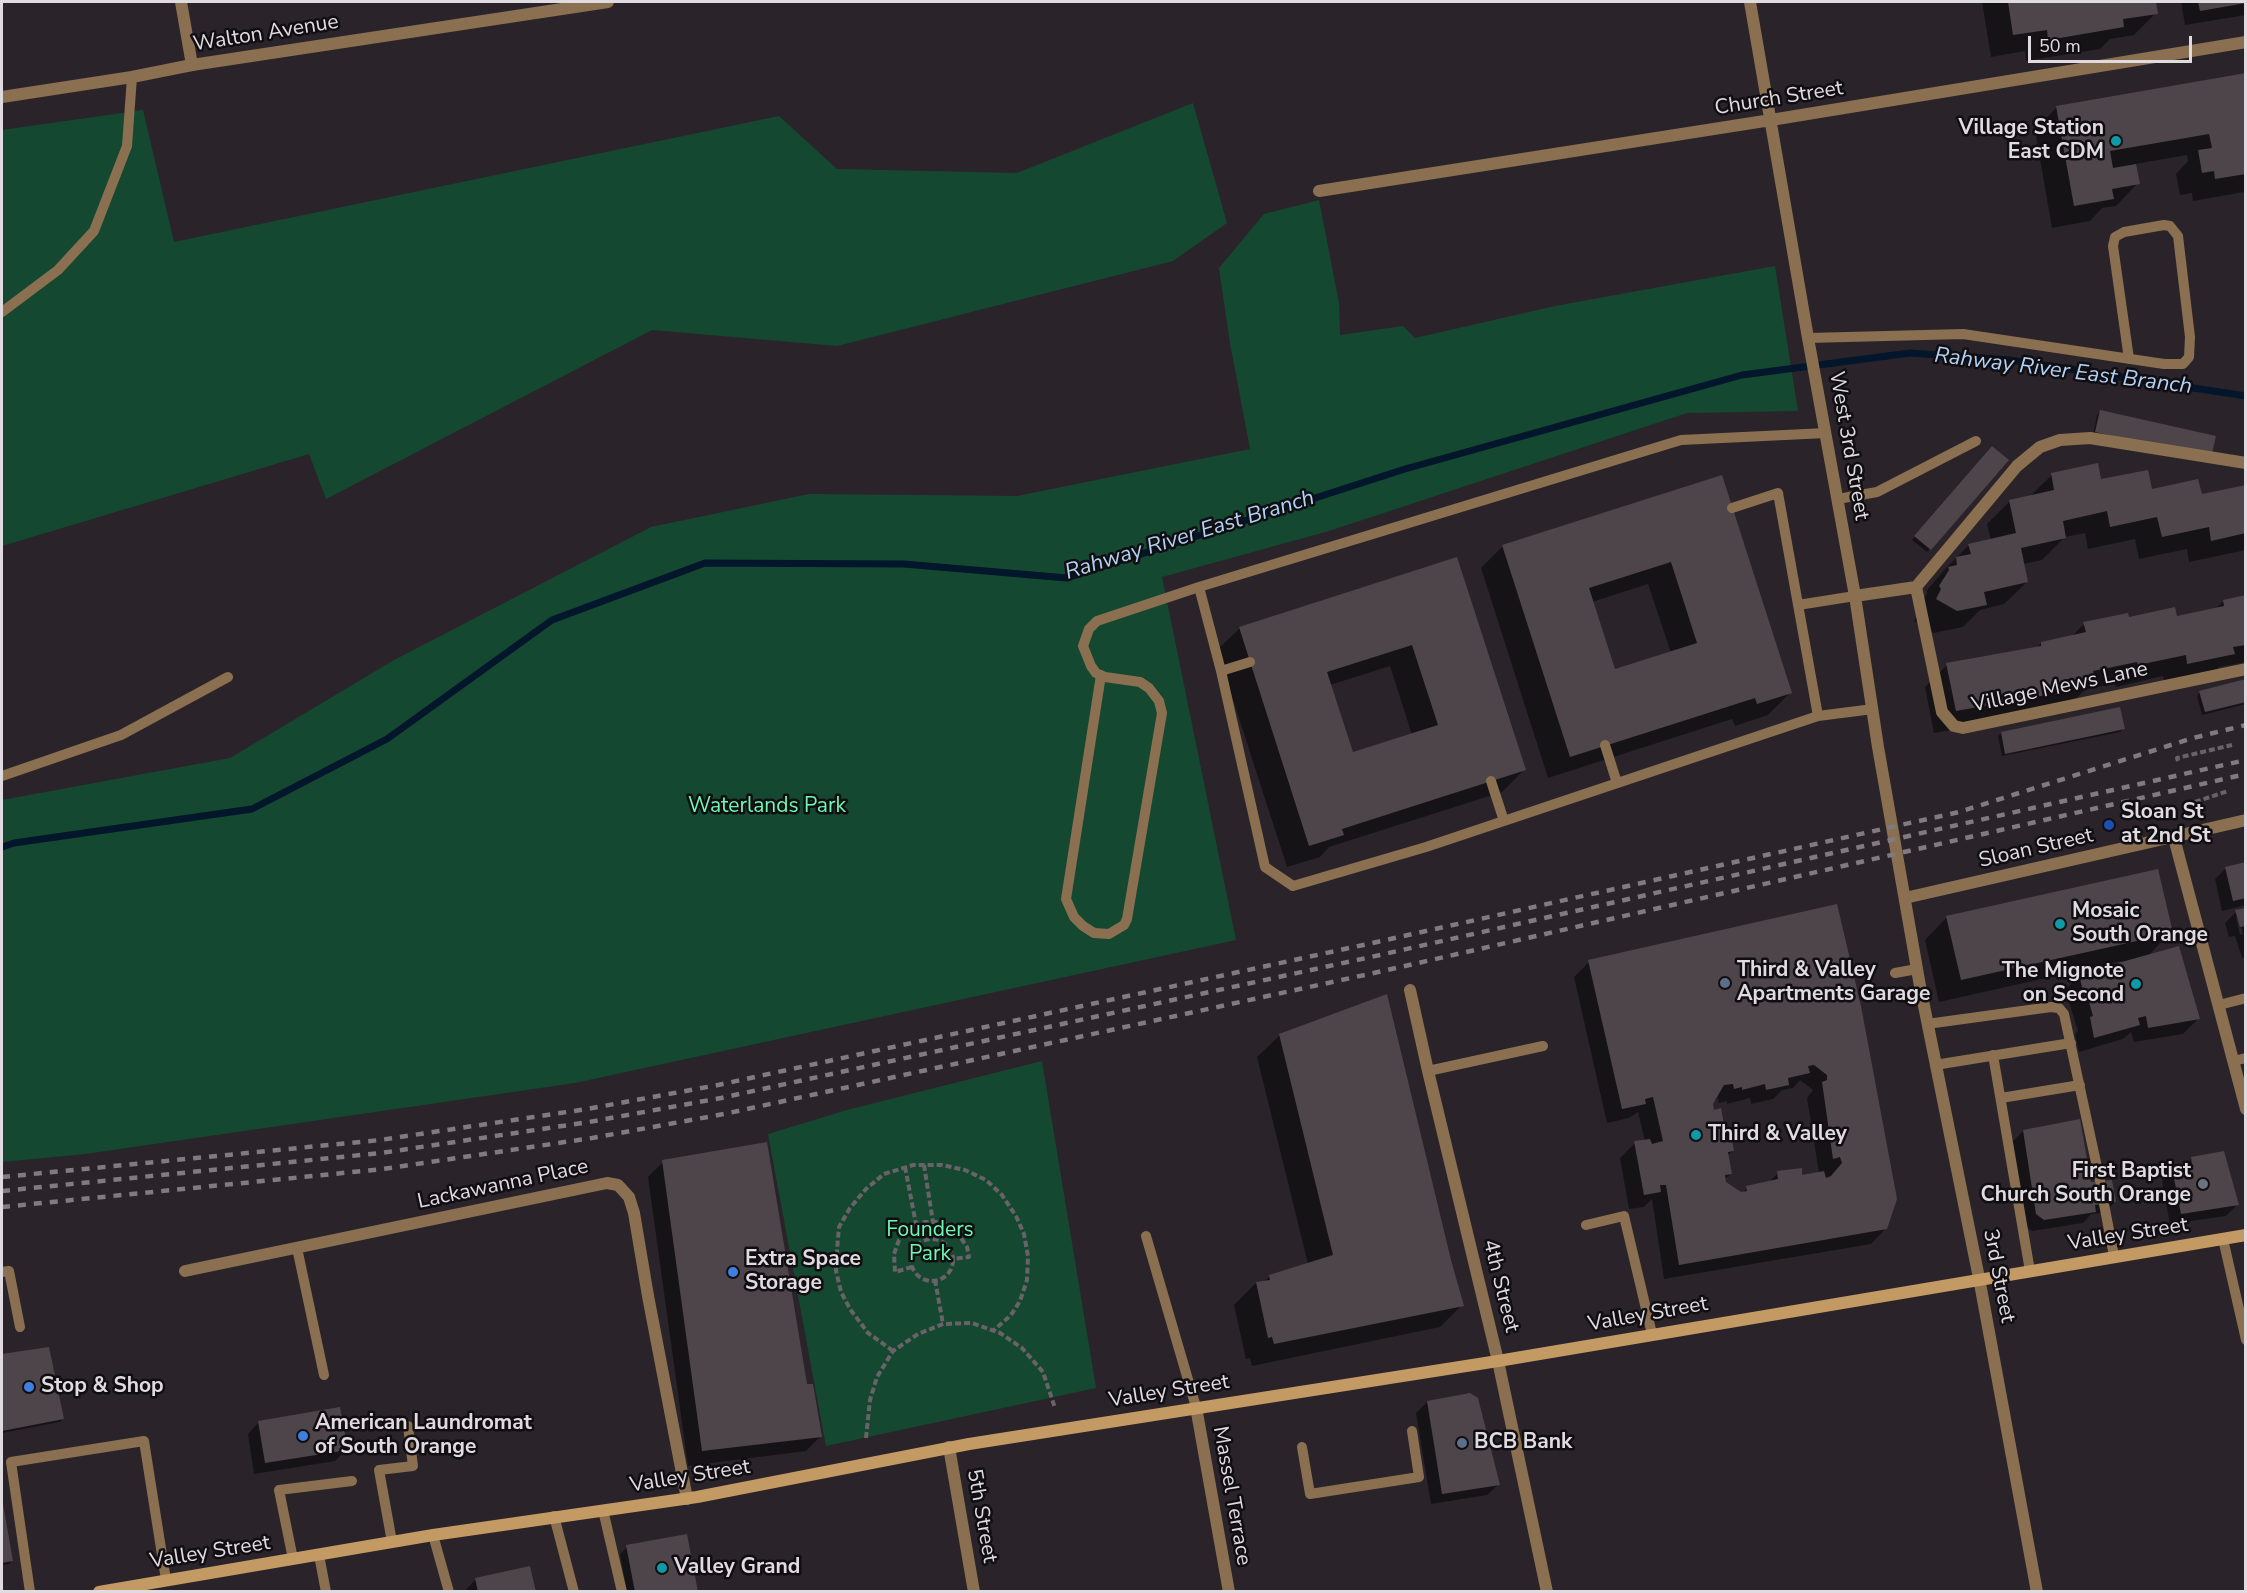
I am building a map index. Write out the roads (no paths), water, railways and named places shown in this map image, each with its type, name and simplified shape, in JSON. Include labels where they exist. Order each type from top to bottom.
[{"type":"main road","name":"Valley Street","points":[[99,1591],[554,1516],[687,1499],[949,1447],[1498,1361],[1979,1278],[2246,1235]]},
{"type":"street","points":[[181,2],[192,65]]},
{"type":"street","name":"Walton Avenue","points":[[2,97],[132,77],[192,65],[608,2]]},
{"type":"street","name":"West 3rd Street","points":[[1750,2],[1856,596],[1872,710],[1905,898]]},
{"type":"street","name":"Church Street","points":[[1319,190],[1771,120],[2246,42]]},
{"type":"street","points":[[1856,596],[1916,587],[2017,466],[2040,447],[2060,440],[2090,438],[2246,463]]},
{"type":"street","name":"Village Mews Lane","points":[[1916,587],[1942,712],[1954,726],[1964,728],[2246,669]]},
{"type":"street","name":"Sloan Street","points":[[1905,898],[2246,820]]},
{"type":"street","points":[[2174,838],[2219,1005],[2239,1059],[2246,1108]]},
{"type":"street","name":"3rd Street","points":[[1905,898],[1927,1024],[1979,1278],[2037,1592]]},
{"type":"street","name":"4th Street","points":[[1410,990],[1498,1361],[1548,1592]]},
{"type":"street","name":"Lackawanna Place","points":[[185,1271],[606,1183],[618,1185],[629,1197],[634,1213],[687,1499]]},
{"type":"street","name":"Massel Terrace","points":[[1196,1407],[1229,1592]]},
{"type":"street","name":"5th Street","points":[[949,1447],[974,1592]]},
{"type":"lane","points":[[2,312],[57,270],[94,231],[127,146],[132,77]]},
{"type":"lane","points":[[1809,340],[1963,334],[2176,365],[2183,364],[2189,357],[2190,337],[2178,236],[2170,226],[2124,231],[2115,237],[2113,246],[2129,358]]},
{"type":"lane","points":[[1101,675],[1066,899],[1074,917],[1083,926],[1094,933],[1109,934],[1124,925],[1127,919],[1162,713],[1155,694],[1140,682],[1101,675],[1096,673],[1091,666],[1083,646],[1089,629],[1097,621],[1681,440],[1826,433]]},
{"type":"lane","points":[[1838,499],[1877,492],[1976,441]]},
{"type":"lane","points":[[1732,508],[1778,493],[1818,716]]},
{"type":"lane","points":[[1199,588],[1221,671],[1265,867],[1293,885],[1426,847],[1818,716],[1872,710]]},
{"type":"lane","points":[[1798,605],[1856,596]]},
{"type":"lane","points":[[1221,671],[1250,662]]},
{"type":"lane","points":[[2,776],[121,735],[228,677]]},
{"type":"lane","points":[[1605,745],[1617,783]]},
{"type":"lane","points":[[1491,781],[1504,821]]},
{"type":"lane","points":[[1895,973],[1917,969]]},
{"type":"lane","points":[[2219,1005],[2246,998]]},
{"type":"lane","points":[[1927,1024],[2051,1006],[2059,1008],[2064,1014],[2071,1043],[2100,1181]]},
{"type":"lane","points":[[1935,1065],[2071,1043]]},
{"type":"lane","points":[[1428,1071],[1543,1046]]},
{"type":"lane","points":[[1993,1055],[2030,1271]]},
{"type":"lane","points":[[2001,1098],[2080,1085]]},
{"type":"lane","points":[[2104,1204],[2114,1257]]},
{"type":"lane","points":[[1586,1225],[1624,1216],[1652,1334]]},
{"type":"lane","points":[[1146,1236],[1196,1407]]},
{"type":"lane","points":[[2223,1239],[2246,1340]]},
{"type":"lane","points":[[297,1248],[324,1376]]},
{"type":"lane","points":[[2,1272],[9,1271],[20,1327]]},
{"type":"lane","points":[[392,1542],[379,1470],[413,1466],[408,1426]]},
{"type":"lane","points":[[1302,1447],[1310,1494],[1419,1477],[1412,1431]]},
{"type":"lane","points":[[30,1592],[11,1462],[144,1441],[166,1580]]},
{"type":"lane","points":[[293,1559],[279,1490],[352,1481]]},
{"type":"lane","points":[[603,1510],[622,1592]]},
{"type":"lane","points":[[554,1516],[574,1592]]},
{"type":"lane","points":[[433,1535],[449,1592]]},
{"type":"lane","points":[[319,1554],[326,1592]]},
{"type":"waterway","name":"Rahway River East Branch","points":[[2,847],[14,843],[252,809],[387,739],[552,620],[705,563],[904,564],[1067,578],[1405,469],[1742,375],[1910,353],[2010,360],[2246,396]]},
{"type":"railway","points":[[2,1177],[380,1140],[587,1109],[718,1085],[1377,942],[1959,812],[2193,738],[2246,725]]},
{"type":"railway","points":[[2,1191],[381,1153],[589,1122],[721,1098],[1380,955],[2246,760]]},
{"type":"railway","points":[[2,1207],[383,1169],[592,1138],[724,1114],[1383,971],[2246,774]]},
{"type":"place","name":"Village Station East CDM","points":[[2116,141]]},
{"type":"place","name":"Sloan St at 2nd St","points":[[2109,825]]},
{"type":"place","name":"Mosaic South Orange","points":[[2060,924]]},
{"type":"place","name":"Third & Valley Apartments Garage","points":[[1725,983]]},
{"type":"place","name":"The Mignote on Second","points":[[2136,984]]},
{"type":"place","name":"Third & Valley","points":[[1696,1135]]},
{"type":"place","name":"First Baptist Church South Orange","points":[[2203,1184]]},
{"type":"place","name":"Extra Space Storage","points":[[733,1272]]},
{"type":"place","name":"Stop & Shop","points":[[29,1387]]},
{"type":"place","name":"American Laundromat of South Orange","points":[[303,1436]]},
{"type":"place","name":"BCB Bank","points":[[1462,1443]]},
{"type":"place","name":"Valley Grand","points":[[662,1568]]},
{"type":"park label","name":"Waterlands Park","points":[[767,807]]},
{"type":"park label","name":"Founders Park","points":[[930,1243]]}]
